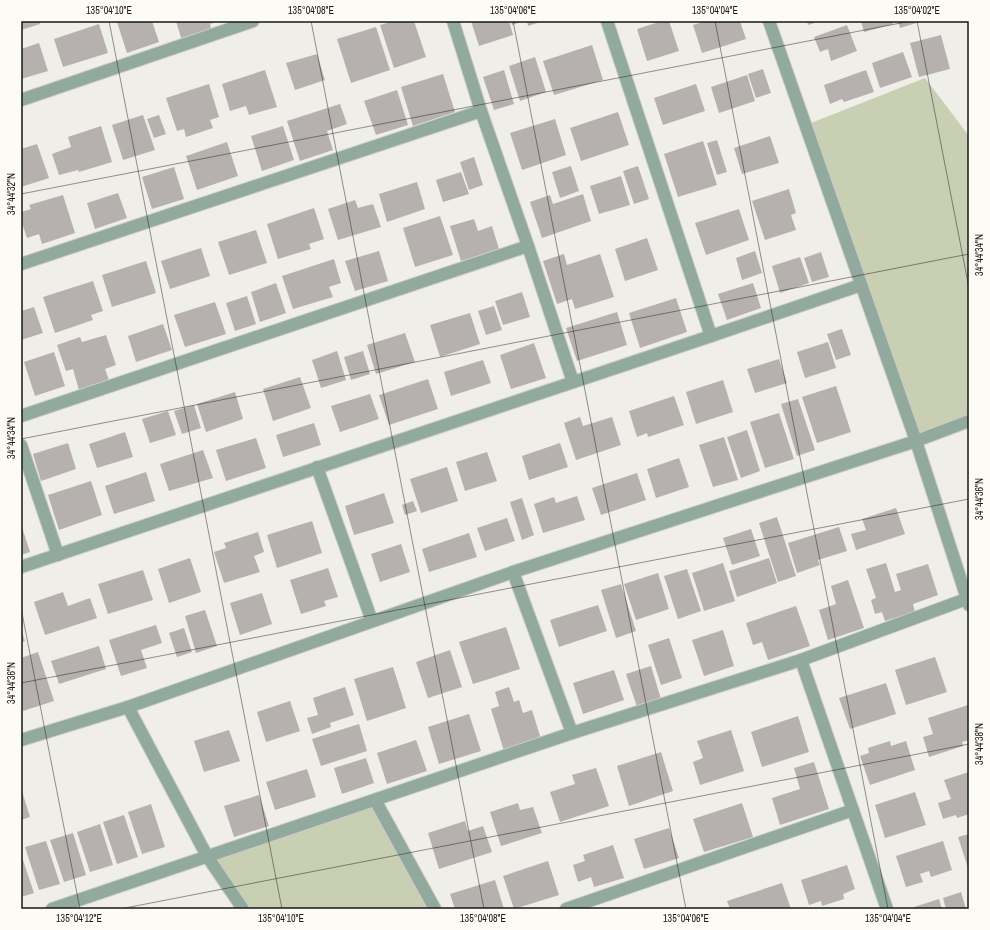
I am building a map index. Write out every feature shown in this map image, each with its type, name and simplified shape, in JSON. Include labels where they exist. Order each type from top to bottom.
[{"type":"street","points":[[21,100],[251,21]]},
{"type":"street","points":[[453,21],[481,111],[528,246],[572,382]]},
{"type":"street","points":[[607,21],[711,336]]},
{"type":"street","points":[[52,909],[572,733],[801,660],[968,600],[916,441],[770,21]]},
{"type":"street","points":[[21,264],[481,111]]},
{"type":"street","points":[[21,416],[528,246]]},
{"type":"street","points":[[21,567],[861,285]]},
{"type":"street","points":[[21,740],[128,707],[513,572],[916,441],[969,421]]},
{"type":"street","points":[[21,445],[58,555]]},
{"type":"street","points":[[317,468],[372,621]]},
{"type":"street","points":[[513,572],[572,733]]},
{"type":"street","points":[[801,660],[887,909]]},
{"type":"street","points":[[128,707],[208,856],[243,909]]},
{"type":"street","points":[[375,800],[435,909]]},
{"type":"street","points":[[566,909],[853,810]]},
{"type":"green space","points":[[925,78],[969,136],[969,421],[916,441],[806,125]]},
{"type":"green space","points":[[375,800],[435,909],[243,909],[207,856]]},
{"type":"building","points":[[21,21],[39,21],[40,24],[21,30]]},
{"type":"building","points":[[152,21],[159,42],[127,53],[117,22]]},
{"type":"building","points":[[176,21],[218,21],[210,24],[212,32],[182,41]]},
{"type":"building","points":[[394,21],[414,21],[426,57],[394,68],[380,25]]},
{"type":"building","points":[[471,21],[509,21],[513,35],[479,46]]},
{"type":"building","points":[[511,21],[524,21],[512,25]]},
{"type":"building","points":[[527,21],[543,21],[528,26]]},
{"type":"building","points":[[662,21],[669,21],[679,51],[647,61],[637,29]]},
{"type":"building","points":[[706,21],[740,21],[746,39],[702,53],[693,25]]},
{"type":"building","points":[[807,21],[820,21],[808,25]]},
{"type":"building","points":[[861,21],[892,21],[893,24],[864,32]]},
{"type":"building","points":[[898,21],[923,21],[900,28]]},
{"type":"building","points":[[99,24],[108,53],[63,67],[54,39]]},
{"type":"building","points":[[847,25],[857,51],[831,61],[828,49],[820,52],[814,37]]},
{"type":"building","points":[[376,27],[390,70],[351,83],[337,39]]},
{"type":"building","points":[[941,35],[950,69],[919,77],[910,43]]},
{"type":"building","points":[[39,43],[48,71],[21,79],[21,49]]},
{"type":"building","points":[[592,45],[603,80],[554,95],[543,61]]},
{"type":"building","points":[[903,52],[912,77],[880,88],[872,63]]},
{"type":"building","points":[[317,54],[325,80],[295,90],[286,63]]},
{"type":"building","points":[[535,57],[546,92],[520,101],[509,66]]},
{"type":"building","points":[[763,69],[771,93],[756,98],[748,74]]},
{"type":"building","points":[[265,70],[277,107],[249,115],[246,106],[230,111],[222,84]]},
{"type":"building","points":[[504,70],[514,104],[494,110],[483,77]]},
{"type":"building","points":[[866,70],[874,92],[844,102],[842,99],[830,104],[824,85]]},
{"type":"building","points":[[443,74],[455,112],[413,126],[401,87]]},
{"type":"building","points":[[747,75],[755,101],[719,113],[711,87]]},
{"type":"building","points":[[209,84],[219,117],[210,120],[213,128],[186,137],[184,129],[177,131],[166,98]]},
{"type":"building","points":[[696,84],[705,111],[663,125],[654,98]]},
{"type":"building","points":[[397,90],[408,125],[376,135],[364,101]]},
{"type":"building","points":[[340,104],[347,124],[327,131],[333,150],[300,161],[287,121]]},
{"type":"building","points":[[618,112],[629,145],[581,161],[570,128]]},
{"type":"building","points":[[143,115],[155,150],[123,160],[112,125]]},
{"type":"building","points":[[159,115],[166,134],[154,138],[147,119]]},
{"type":"building","points":[[555,119],[566,155],[522,170],[510,133]]},
{"type":"building","points":[[101,126],[112,162],[79,172],[78,170],[59,175],[52,154],[71,147],[68,137]]},
{"type":"building","points":[[283,126],[294,160],[262,171],[251,136]]},
{"type":"building","points":[[770,136],[779,163],[742,174],[734,148]]},
{"type":"building","points":[[717,140],[727,172],[717,175],[707,143]]},
{"type":"building","points":[[703,141],[717,185],[678,197],[664,154]]},
{"type":"building","points":[[227,142],[238,176],[197,190],[186,156]]},
{"type":"building","points":[[37,144],[49,178],[21,187],[21,149]]},
{"type":"building","points":[[474,157],[483,185],[469,190],[460,162]]},
{"type":"building","points":[[571,166],[579,191],[560,198],[552,172]]},
{"type":"building","points":[[638,166],[649,199],[634,204],[623,171]]},
{"type":"building","points":[[174,167],[184,199],[152,209],[142,177]]},
{"type":"building","points":[[461,172],[469,194],[443,202],[436,180]]},
{"type":"building","points":[[621,176],[630,205],[599,214],[590,186]]},
{"type":"building","points":[[417,182],[425,209],[387,222],[379,194]]},
{"type":"building","points":[[789,189],[796,213],[791,215],[796,230],[765,240],[752,201]]},
{"type":"building","points":[[118,193],[127,218],[95,229],[87,203]]},
{"type":"building","points":[[583,194],[591,221],[542,238],[530,202],[550,195],[553,204]]},
{"type":"building","points":[[63,195],[75,233],[42,244],[39,234],[27,238],[21,220],[21,212],[31,209],[29,205]]},
{"type":"building","points":[[355,200],[358,208],[373,204],[381,227],[338,240],[328,209]]},
{"type":"building","points":[[314,208],[324,239],[309,244],[311,249],[278,259],[267,224]]},
{"type":"building","points":[[739,209],[749,240],[706,255],[695,223]]},
{"type":"building","points":[[440,216],[453,255],[415,267],[403,228]]},
{"type":"building","points":[[474,219],[478,231],[492,226],[499,249],[461,261],[450,226]]},
{"type":"building","points":[[256,230],[267,263],[229,275],[218,242]]},
{"type":"building","points":[[647,238],[658,270],[625,281],[615,249]]},
{"type":"building","points":[[201,248],[210,276],[170,289],[161,261]]},
{"type":"building","points":[[379,251],[388,281],[355,291],[345,261]]},
{"type":"building","points":[[755,251],[762,273],[742,280],[736,258]]},
{"type":"building","points":[[821,252],[829,277],[812,282],[804,258]]},
{"type":"building","points":[[564,254],[567,265],[600,254],[614,297],[575,309],[572,299],[557,304],[543,261]]},
{"type":"building","points":[[800,257],[809,283],[780,293],[772,266]]},
{"type":"building","points":[[334,259],[341,283],[329,287],[333,297],[293,309],[282,276]]},
{"type":"building","points":[[146,261],[156,293],[112,307],[102,275]]},
{"type":"building","points":[[93,281],[103,311],[91,315],[93,320],[55,333],[43,297]]},
{"type":"building","points":[[276,283],[286,313],[260,322],[251,292]]},
{"type":"building","points":[[753,283],[761,308],[727,320],[718,294]]},
{"type":"building","points":[[522,292],[530,317],[503,325],[495,301]]},
{"type":"building","points":[[247,296],[256,324],[235,331],[226,303]]},
{"type":"building","points":[[676,298],[687,332],[640,348],[629,313]]},
{"type":"building","points":[[215,302],[226,334],[185,347],[174,315]]},
{"type":"building","points":[[494,306],[502,330],[486,335],[478,311]]},
{"type":"building","points":[[34,307],[43,333],[21,340],[21,311]]},
{"type":"building","points":[[617,312],[627,345],[577,361],[566,328]]},
{"type":"building","points":[[470,313],[480,344],[440,357],[430,325]]},
{"type":"building","points":[[163,324],[172,350],[136,362],[128,336]]},
{"type":"building","points":[[842,329],[851,355],[836,360],[827,334]]},
{"type":"building","points":[[405,333],[415,362],[376,374],[367,345]]},
{"type":"building","points":[[106,335],[116,365],[105,369],[109,380],[79,390],[73,369],[66,371],[57,345],[80,337],[82,342]]},
{"type":"building","points":[[828,342],[836,368],[805,378],[797,352]]},
{"type":"building","points":[[534,343],[546,378],[511,389],[500,355]]},
{"type":"building","points":[[337,351],[346,380],[321,388],[312,360]]},
{"type":"building","points":[[363,351],[370,374],[351,380],[344,357]]},
{"type":"building","points":[[54,352],[65,386],[35,396],[24,362]]},
{"type":"building","points":[[779,359],[787,383],[755,393],[747,369]]},
{"type":"building","points":[[483,360],[491,383],[451,396],[444,372]]},
{"type":"building","points":[[300,377],[311,408],[273,421],[263,389]]},
{"type":"building","points":[[428,379],[438,409],[389,425],[379,395]]},
{"type":"building","points":[[723,380],[733,412],[696,424],[686,392]]},
{"type":"building","points":[[836,386],[851,432],[817,443],[802,397]]},
{"type":"building","points":[[235,392],[243,419],[206,432],[197,404]]},
{"type":"building","points":[[370,394],[379,419],[340,432],[331,406]]},
{"type":"building","points":[[674,396],[684,425],[648,437],[647,433],[637,437],[629,411]]},
{"type":"building","points":[[798,399],[815,450],[797,456],[781,404]]},
{"type":"building","points":[[194,405],[201,428],[182,434],[174,411]]},
{"type":"building","points":[[168,411],[176,435],[150,443],[142,419]]},
{"type":"building","points":[[779,413],[794,459],[765,468],[750,422]]},
{"type":"building","points":[[580,417],[583,426],[612,417],[621,445],[576,460],[564,423]]},
{"type":"building","points":[[314,423],[321,445],[283,457],[276,435]]},
{"type":"building","points":[[747,430],[760,471],[741,478],[727,437]]},
{"type":"building","points":[[125,432],[133,457],[97,468],[89,444]]},
{"type":"building","points":[[724,437],[738,480],[713,487],[699,445]]},
{"type":"building","points":[[256,438],[266,468],[226,481],[216,450]]},
{"type":"building","points":[[68,443],[76,469],[41,481],[33,454]]},
{"type":"building","points":[[560,443],[568,467],[529,480],[522,456]]},
{"type":"building","points":[[203,450],[213,478],[169,491],[160,464]]},
{"type":"building","points":[[487,452],[497,481],[465,491],[456,462]]},
{"type":"building","points":[[679,458],[689,487],[656,498],[647,469]]},
{"type":"building","points":[[447,467],[458,501],[421,513],[410,479]]},
{"type":"building","points":[[146,472],[155,501],[114,514],[105,486]]},
{"type":"building","points":[[637,473],[646,500],[601,515],[592,488]]},
{"type":"building","points":[[91,481],[102,515],[59,530],[48,495]]},
{"type":"building","points":[[384,493],[394,523],[354,535],[345,506]]},
{"type":"building","points":[[577,496],[585,520],[543,533],[534,504],[554,497],[556,503]]},
{"type":"building","points":[[522,498],[534,535],[522,540],[510,502]]},
{"type":"building","points":[[413,501],[417,511],[405,515],[402,505]]},
{"type":"building","points":[[896,508],[905,534],[856,550],[851,534],[866,530],[862,519]]},
{"type":"building","points":[[777,517],[796,576],[778,582],[759,523]]},
{"type":"building","points":[[507,518],[515,541],[485,551],[477,528]]},
{"type":"building","points":[[312,521],[322,553],[277,568],[267,535]]},
{"type":"building","points":[[21,524],[30,552],[21,555]]},
{"type":"building","points":[[839,527],[847,551],[818,560],[820,565],[797,573],[788,543]]},
{"type":"building","points":[[751,529],[760,556],[732,565],[723,538]]},
{"type":"building","points":[[258,532],[264,552],[254,556],[260,572],[224,583],[214,552],[226,548],[224,543]]},
{"type":"building","points":[[469,533],[477,557],[429,572],[422,549]]},
{"type":"building","points":[[401,544],[410,572],[380,582],[371,554]]},
{"type":"building","points":[[190,558],[201,592],[169,603],[158,569]]},
{"type":"building","points":[[769,558],[777,583],[737,597],[729,571]]},
{"type":"building","points":[[723,563],[735,601],[704,611],[692,573]]},
{"type":"building","points":[[886,563],[895,592],[901,590],[896,574],[928,564],[938,595],[913,604],[915,612],[885,621],[882,612],[875,614],[871,600],[876,598],[866,569]]},
{"type":"building","points":[[328,568],[338,597],[324,601],[326,606],[301,614],[290,580]]},
{"type":"building","points":[[687,569],[701,611],[678,619],[664,576]]},
{"type":"building","points":[[143,570],[153,600],[108,614],[98,584]]},
{"type":"building","points":[[658,573],[669,609],[636,620],[624,584]]},
{"type":"building","points":[[848,580],[864,628],[828,640],[819,610],[836,604],[831,586]]},
{"type":"building","points":[[621,584],[636,631],[616,638],[601,590]]},
{"type":"building","points":[[63,592],[68,606],[90,598],[97,618],[45,635],[34,602]]},
{"type":"building","points":[[262,593],[272,624],[240,635],[230,603]]},
{"type":"building","points":[[598,605],[607,631],[559,647],[550,620]]},
{"type":"building","points":[[796,606],[810,646],[768,660],[762,642],[753,645],[746,623]]},
{"type":"building","points":[[205,610],[217,646],[196,653],[185,616]]},
{"type":"building","points":[[156,625],[162,643],[141,650],[147,668],[121,676],[109,640]]},
{"type":"building","points":[[506,627],[520,669],[473,684],[459,642]]},
{"type":"building","points":[[184,628],[192,652],[177,657],[169,633]]},
{"type":"building","points":[[21,629],[25,641],[21,643]]},
{"type":"building","points":[[723,630],[734,666],[704,676],[692,640]]},
{"type":"building","points":[[669,638],[682,678],[661,685],[648,645]]},
{"type":"building","points":[[99,646],[106,669],[59,684],[51,661]]},
{"type":"building","points":[[450,650],[462,687],[428,698],[416,662]]},
{"type":"building","points":[[38,652],[54,701],[23,711],[21,706],[21,658]]},
{"type":"building","points":[[935,657],[947,692],[906,705],[895,670]]},
{"type":"building","points":[[651,666],[661,699],[637,707],[626,674]]},
{"type":"building","points":[[393,667],[406,708],[367,721],[354,679]]},
{"type":"building","points":[[614,670],[624,700],[583,714],[573,683]]},
{"type":"building","points":[[886,683],[896,714],[850,729],[839,698]]},
{"type":"building","points":[[345,687],[354,715],[330,723],[331,727],[312,734],[307,718],[318,715],[313,698]]},
{"type":"building","points":[[509,687],[514,702],[519,700],[523,713],[532,710],[541,739],[504,751],[491,709],[499,706],[495,692]]},
{"type":"building","points":[[290,701],[300,731],[266,742],[257,712]]},
{"type":"building","points":[[968,705],[969,740],[962,742],[963,746],[929,757],[923,737],[933,734],[928,718]]},
{"type":"building","points":[[469,714],[481,751],[439,764],[428,727]]},
{"type":"building","points":[[798,716],[809,752],[762,767],[751,732]]},
{"type":"building","points":[[359,724],[367,751],[321,766],[312,739]]},
{"type":"building","points":[[229,730],[240,761],[204,772],[194,741]]},
{"type":"building","points":[[731,730],[744,771],[700,785],[693,762],[703,758],[697,741]]},
{"type":"building","points":[[416,740],[427,771],[387,784],[377,753]]},
{"type":"building","points":[[890,741],[891,746],[906,741],[915,770],[870,785],[860,756],[869,753],[868,748]]},
{"type":"building","points":[[661,752],[673,791],[629,806],[617,766]]},
{"type":"building","points":[[366,758],[374,783],[342,794],[334,768]]},
{"type":"building","points":[[814,762],[829,809],[780,825],[772,798],[800,789],[794,768]]},
{"type":"building","points":[[596,768],[609,806],[560,822],[550,792],[575,784],[572,775]]},
{"type":"building","points":[[307,769],[316,797],[275,810],[266,782]]},
{"type":"building","points":[[969,772],[969,814],[957,818],[956,815],[943,819],[938,803],[951,799],[944,780]]},
{"type":"building","points":[[21,788],[30,817],[21,820]]},
{"type":"building","points":[[915,792],[926,825],[885,838],[875,805]]},
{"type":"building","points":[[259,795],[269,826],[234,837],[224,806]]},
{"type":"building","points":[[518,803],[520,810],[533,807],[542,833],[501,846],[490,812]]},
{"type":"building","points":[[742,803],[753,837],[704,852],[693,819]]},
{"type":"building","points":[[151,804],[165,847],[142,854],[128,812]]},
{"type":"building","points":[[124,815],[138,857],[117,864],[103,822]]},
{"type":"building","points":[[465,821],[468,831],[483,826],[492,852],[439,869],[428,833]]},
{"type":"building","points":[[100,824],[113,865],[90,872],[77,832]]},
{"type":"building","points":[[669,828],[679,858],[644,869],[634,839]]},
{"type":"building","points":[[73,833],[86,875],[64,882],[50,840]]},
{"type":"building","points":[[969,834],[969,868],[968,868],[958,837]]},
{"type":"building","points":[[46,841],[60,884],[39,890],[25,847]]},
{"type":"building","points":[[943,841],[952,870],[931,877],[929,871],[920,874],[923,882],[906,887],[896,856]]},
{"type":"building","points":[[613,845],[624,878],[594,887],[591,877],[578,882],[573,865],[585,861],[583,855]]},
{"type":"building","points":[[21,854],[34,893],[21,897]]},
{"type":"building","points":[[548,861],[559,895],[514,909],[503,876]]},
{"type":"building","points":[[847,865],[855,889],[843,894],[844,899],[822,906],[821,901],[809,905],[801,880]]},
{"type":"building","points":[[495,880],[504,909],[455,909],[450,894]]},
{"type":"building","points":[[782,883],[791,909],[730,909],[727,901]]},
{"type":"building","points":[[961,892],[966,909],[946,909],[943,898]]},
{"type":"building","points":[[939,899],[942,909],[915,909],[914,907]]}]
